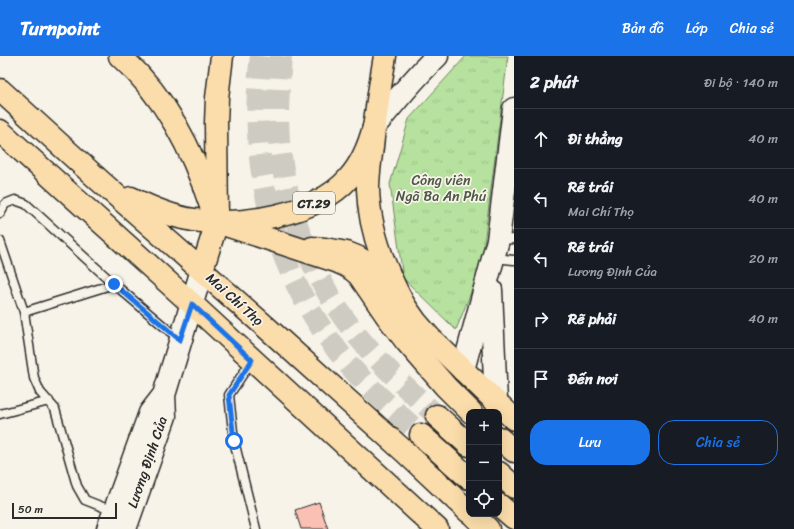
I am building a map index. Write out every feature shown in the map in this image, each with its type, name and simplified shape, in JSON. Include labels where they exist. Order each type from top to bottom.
[{"type":"main road","points":[[120,56],[141,76],[154,92],[178,128],[197,168],[217,222]]},
{"type":"main road","points":[[202,270],[217,222],[216,123],[217,98],[222,56]]},
{"type":"main road","name":"CT.29","points":[[217,222],[248,220],[288,212],[319,201],[339,188],[357,168],[365,155],[370,142],[374,127],[385,56]]},
{"type":"main road","points":[[404,305],[388,274],[382,258],[370,212],[368,188],[374,127],[437,56]]},
{"type":"main road","name":"Mai Chí Thọ","points":[[0,90],[399,447],[466,509]]},
{"type":"main road","points":[[496,402],[502,253],[514,109]]},
{"type":"main road","points":[[0,131],[438,529]]},
{"type":"main road","points":[[100,181],[142,204],[176,217],[217,222],[340,263],[354,270],[406,341],[446,387],[468,409]]},
{"type":"main road","points":[[293,247],[336,250],[357,257],[380,273],[430,338],[514,420]]},
{"type":"main road","points":[[463,370],[502,253]]},
{"type":"main road","name":"Lương Định Của","points":[[116,523],[150,413],[164,395],[202,270]]},
{"type":"main road","points":[[437,416],[466,442]]},
{"type":"main road","points":[[421,435],[466,475]]},
{"type":"main road","points":[[502,441],[514,451]]},
{"type":"main road","points":[[502,476],[514,487]]},
{"type":"main road","points":[[502,508],[514,518]]},
{"type":"main road","points":[[475,517],[488,529]]},
{"type":"lane","points":[[0,213],[5,204],[15,200],[26,204],[114,284],[180,340]]},
{"type":"lane","points":[[0,241],[24,312],[34,378],[40,392],[55,409],[77,486],[85,500],[116,523]]},
{"type":"lane","points":[[24,312],[114,284]]},
{"type":"lane","points":[[252,360],[229,395],[234,441],[256,529]]},
{"type":"lane","points":[[0,414],[49,401]]},
{"type":"green space","name":"Công viên Ngã Ba An Phú","points":[[466,56],[508,56],[481,267],[456,330],[403,278],[390,184],[409,119]]},
{"type":"building","points":[[319,502],[328,529],[301,529],[295,510]]},
{"type":"tunnel","points":[[261,56],[258,99],[259,142],[264,185],[274,226],[288,266],[307,304],[330,340],[357,374],[421,435]]},
{"type":"tunnel","points":[[281,56],[278,108],[279,140],[288,194],[305,246],[329,295],[360,339],[387,369],[437,416]]},
{"type":"route","points":[[114,284],[180,340],[192,304],[252,360],[229,395],[234,441]]}]
